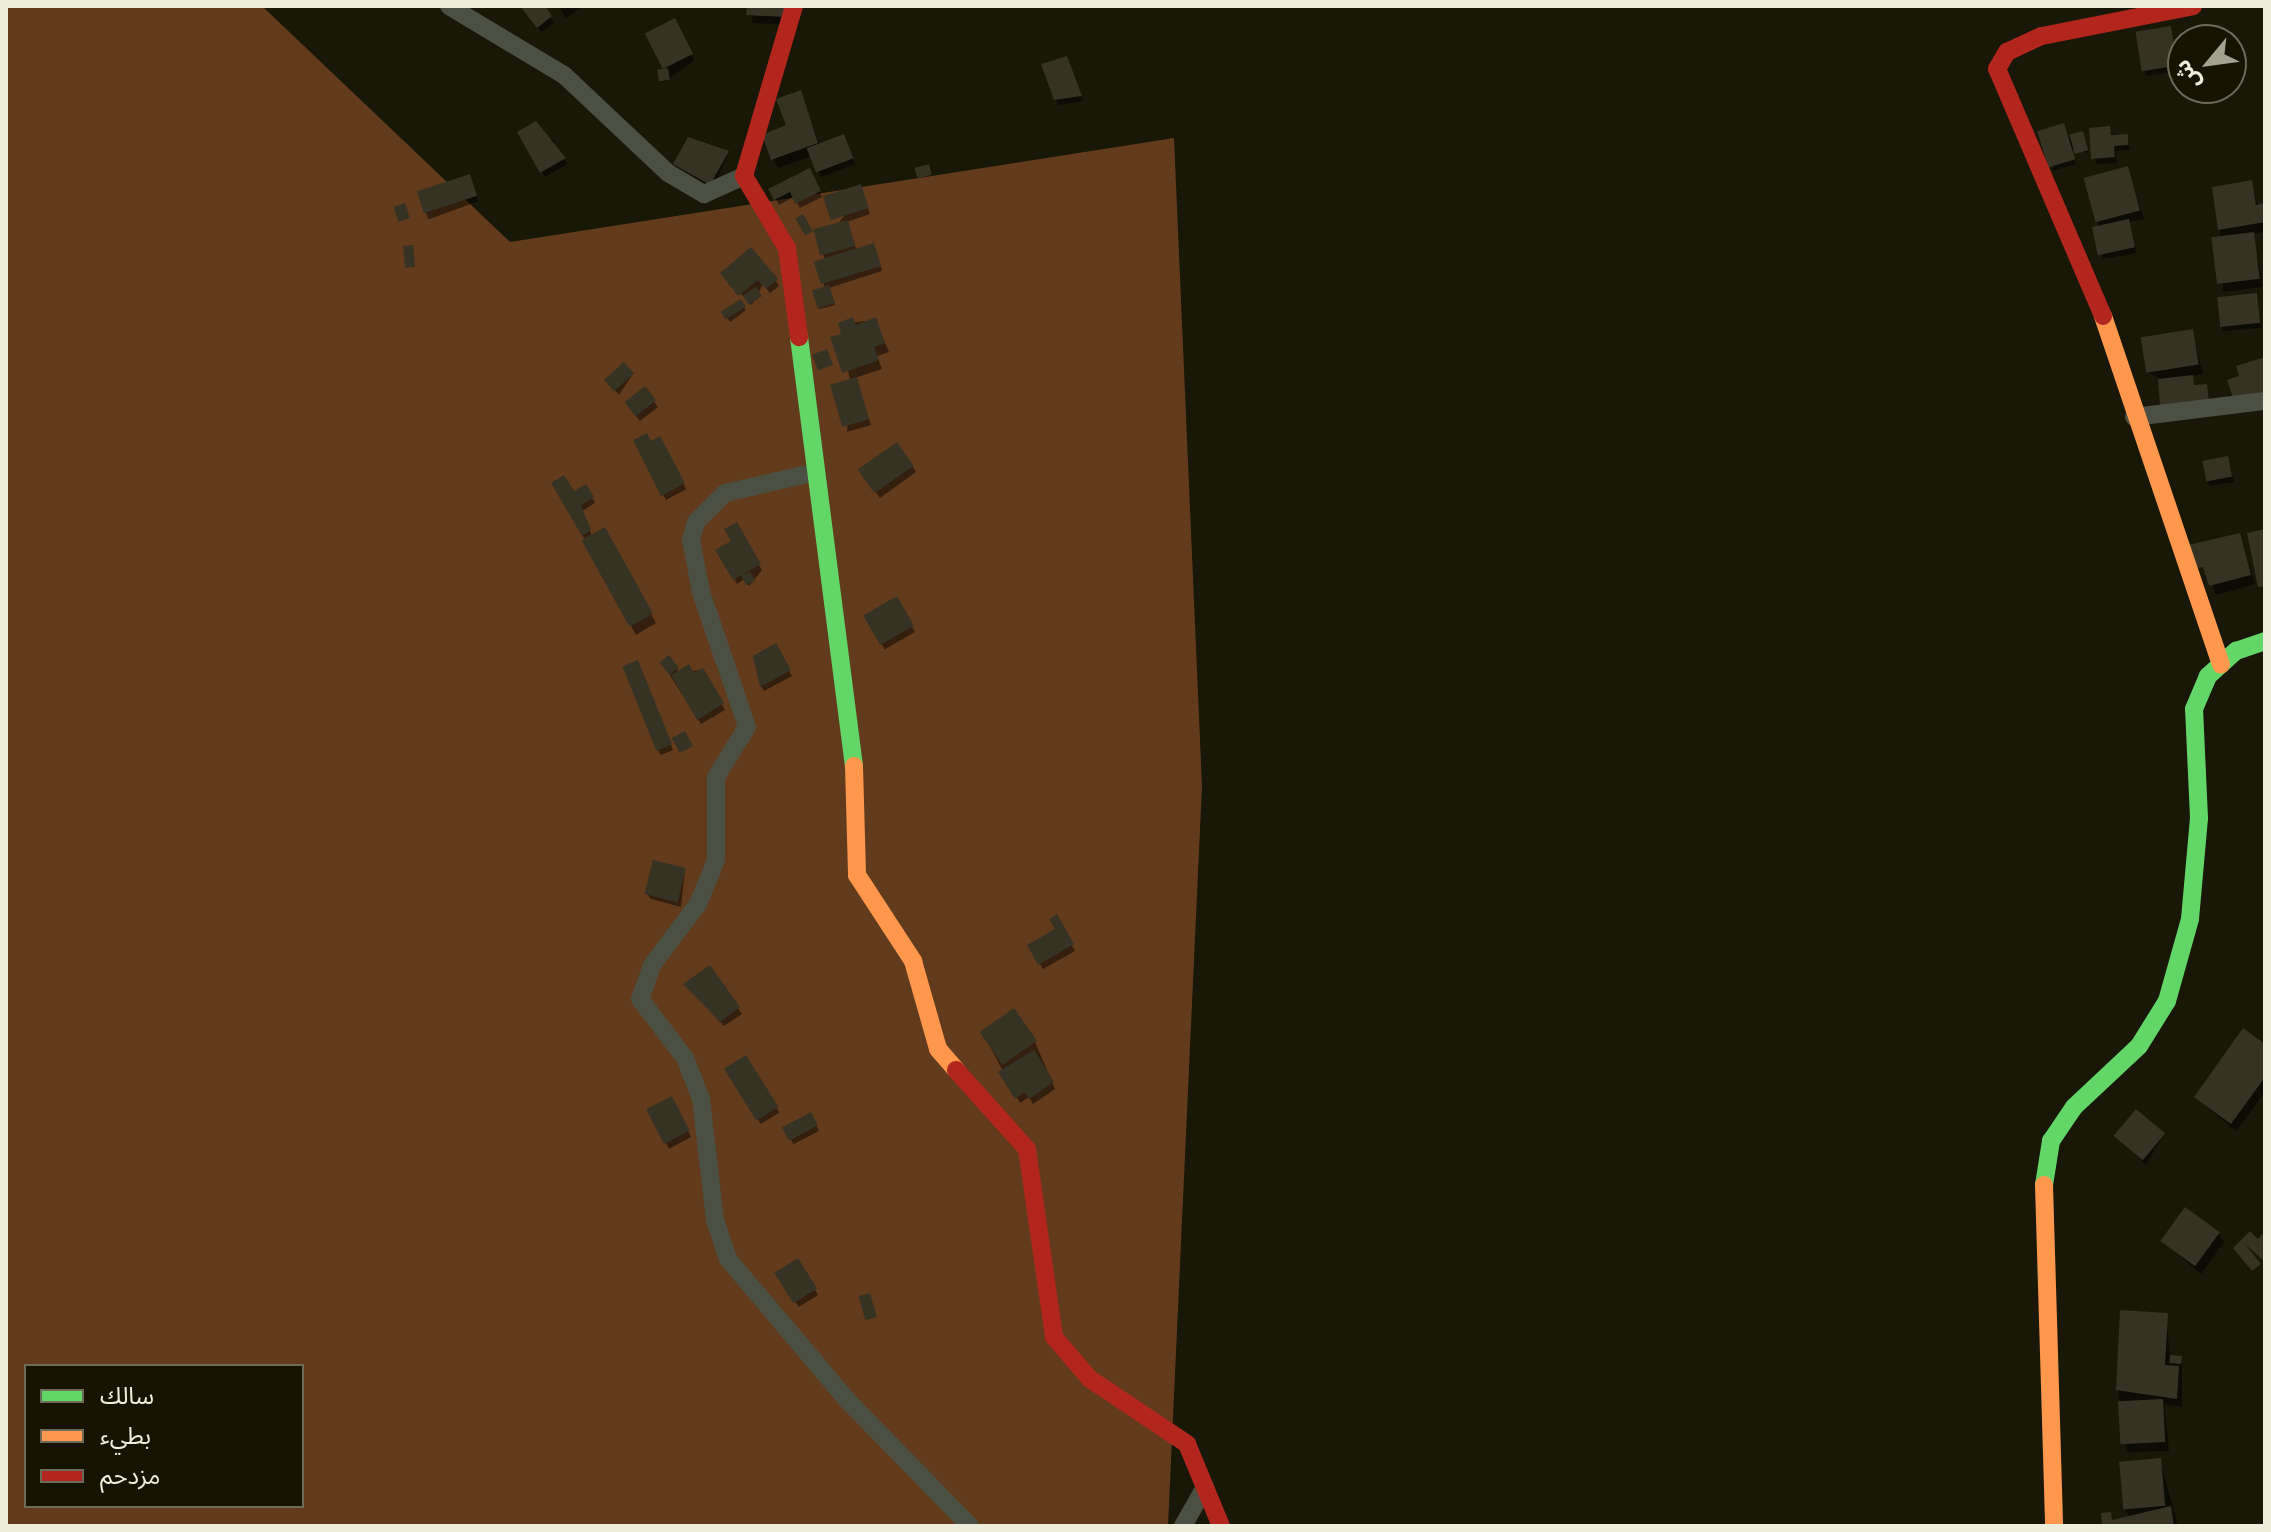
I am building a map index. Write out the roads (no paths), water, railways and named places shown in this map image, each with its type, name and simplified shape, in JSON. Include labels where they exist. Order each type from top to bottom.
[{"type":"street","points":[[449,6],[564,75],[668,173],[704,194],[744,176]]},
{"type":"street","points":[[794,6],[744,176],[787,248],[852,718],[857,875],[913,961],[938,1049],[1027,1149],[1054,1337],[1090,1379],[1187,1444],[1221,1526]]},
{"type":"street","points":[[2193,6],[2042,36],[2007,52],[1997,69],[2100,307],[2134,417],[2221,665]]},
{"type":"street","points":[[2134,417],[2265,401]]},
{"type":"street","points":[[816,472],[725,493],[696,522],[691,540],[701,592],[747,727],[716,777],[716,860],[698,904],[652,965],[640,999],[685,1058],[701,1099],[715,1220],[728,1259],[849,1402],[970,1526]]},
{"type":"street","points":[[2054,1526],[2044,1186],[2051,1141],[2074,1107],[2139,1046],[2167,1001],[2190,919],[2199,818],[2194,709],[2221,665],[2265,641]]},
{"type":"street","points":[[1183,1526],[1205,1487]]}]
